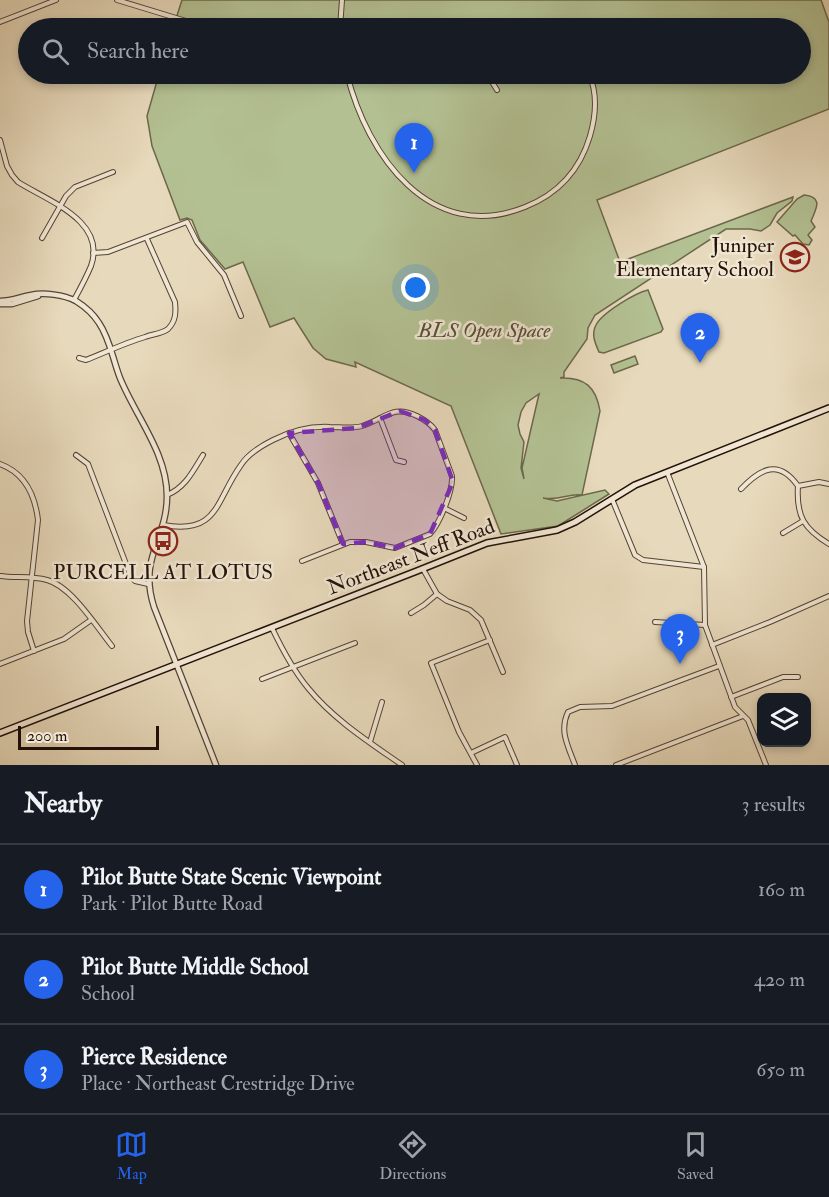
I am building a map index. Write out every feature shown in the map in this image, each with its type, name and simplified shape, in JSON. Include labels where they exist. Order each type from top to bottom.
[{"type":"main road","name":"Northeast Neff Road","points":[[0,733],[487,543],[557,530],[575,522],[635,484],[829,408]]},
{"type":"street","points":[[0,22],[56,0]]},
{"type":"street","points":[[117,0],[176,18]]},
{"type":"street","points":[[341,18],[342,0]]},
{"type":"street","points":[[351,84],[369,134],[391,167],[405,183],[440,208],[475,216],[516,211],[537,202],[565,182],[581,157],[594,119],[592,84]]},
{"type":"street","points":[[493,84],[497,90]]},
{"type":"street","points":[[0,140],[12,175],[18,182],[78,218],[91,237],[93,253],[91,265],[74,300]]},
{"type":"street","points":[[42,238],[66,196],[75,187],[113,172]]},
{"type":"street","points":[[93,253],[108,252],[187,222],[197,242],[224,275],[241,316]]},
{"type":"street","points":[[79,358],[86,360],[160,333],[174,322],[177,313],[175,302],[147,239]]},
{"type":"street","points":[[0,303],[34,294],[54,294],[74,300],[99,322],[121,380],[162,465],[167,495],[163,525],[149,565],[148,584],[154,607],[216,765]]},
{"type":"street","points":[[163,525],[185,528],[206,519],[216,509],[241,464],[255,451],[289,433],[300,429],[320,427],[357,428],[395,411],[409,412],[425,420],[435,430],[453,483],[434,530],[430,534],[395,548],[366,542],[343,544],[302,561]]},
{"type":"street","points":[[380,418],[396,460],[404,462]]},
{"type":"street","points":[[289,433],[318,483],[343,544]]},
{"type":"street","points":[[76,454],[88,464],[128,572],[135,581],[148,584]]},
{"type":"street","points":[[167,495],[174,493],[188,479],[203,455]]},
{"type":"street","points":[[0,464],[18,474],[29,487],[36,503],[38,520],[27,621],[34,651]]},
{"type":"street","points":[[741,489],[764,471],[776,469],[786,472],[798,486],[798,510],[803,521],[814,536],[829,544]]},
{"type":"street","points":[[667,472],[704,567],[705,625],[735,707],[751,727],[766,765]]},
{"type":"street","points":[[798,486],[819,482],[829,484]]},
{"type":"street","points":[[612,498],[634,555],[642,560],[704,567]]},
{"type":"street","points":[[444,508],[464,518]]},
{"type":"street","points":[[783,533],[803,521]]},
{"type":"street","points":[[423,569],[437,594],[475,613],[481,620],[503,672]]},
{"type":"street","points":[[0,576],[47,580],[61,586],[112,646]]},
{"type":"street","points":[[411,613],[437,594]]},
{"type":"street","points":[[712,645],[829,596]]},
{"type":"street","points":[[0,664],[64,639],[91,620]]},
{"type":"street","points":[[655,622],[705,625]]},
{"type":"street","points":[[272,628],[309,689],[338,718],[402,765]]},
{"type":"street","points":[[477,765],[459,732],[431,663],[490,640]]},
{"type":"street","points":[[262,679],[355,643]]},
{"type":"street","points":[[575,765],[563,733],[568,712],[580,707],[596,708],[619,704],[719,666]]},
{"type":"street","points":[[731,697],[783,677],[798,677]]},
{"type":"street","points":[[370,742],[382,702]]},
{"type":"street","points":[[616,765],[743,716]]},
{"type":"street","points":[[471,753],[505,737],[517,765]]},
{"type":"highlighted area","points":[[400,411],[425,420],[435,430],[453,482],[430,534],[395,548],[366,542],[343,544],[318,483],[289,433],[357,428]]},
{"type":"green space","name":"BLS Open Space","points":[[182,0],[821,0],[829,22],[829,109],[597,200],[620,262],[793,197],[792,201],[777,213],[770,225],[761,231],[726,229],[595,315],[588,328],[587,339],[564,372],[564,377],[560,378],[576,379],[588,385],[596,396],[600,411],[582,495],[555,499],[543,498],[557,501],[605,490],[609,494],[558,526],[501,534],[451,406],[355,362],[356,367],[326,359],[313,348],[294,318],[270,327],[243,262],[225,269],[200,240],[192,220],[187,218],[180,220],[152,146],[147,116],[156,84],[811,84],[811,18],[176,18]],"holes":[[[539,394],[522,468],[524,479],[521,468],[524,442],[518,425],[526,403]]]},
{"type":"green space","points":[[804,195],[814,198],[817,204],[811,221],[815,227],[808,235],[812,240],[809,245],[803,244],[777,222],[797,199]]},
{"type":"green space","points":[[648,290],[663,329],[661,332],[604,353],[599,352],[594,335],[599,320],[619,304]]},
{"type":"green space","points":[[635,356],[638,364],[614,373],[611,365]]},
{"type":"place","name":"Pilot Butte State Scenic Viewpoint","points":[[414,173]]},
{"type":"place","name":"Juniper Elementary School","points":[[795,257]]},
{"type":"place","name":"Pilot Butte Middle School","points":[[700,363]]},
{"type":"place","name":"PURCELL AT LOTUS","points":[[163,541]]},
{"type":"place","name":"Pierce Residence","points":[[680,664]]}]
